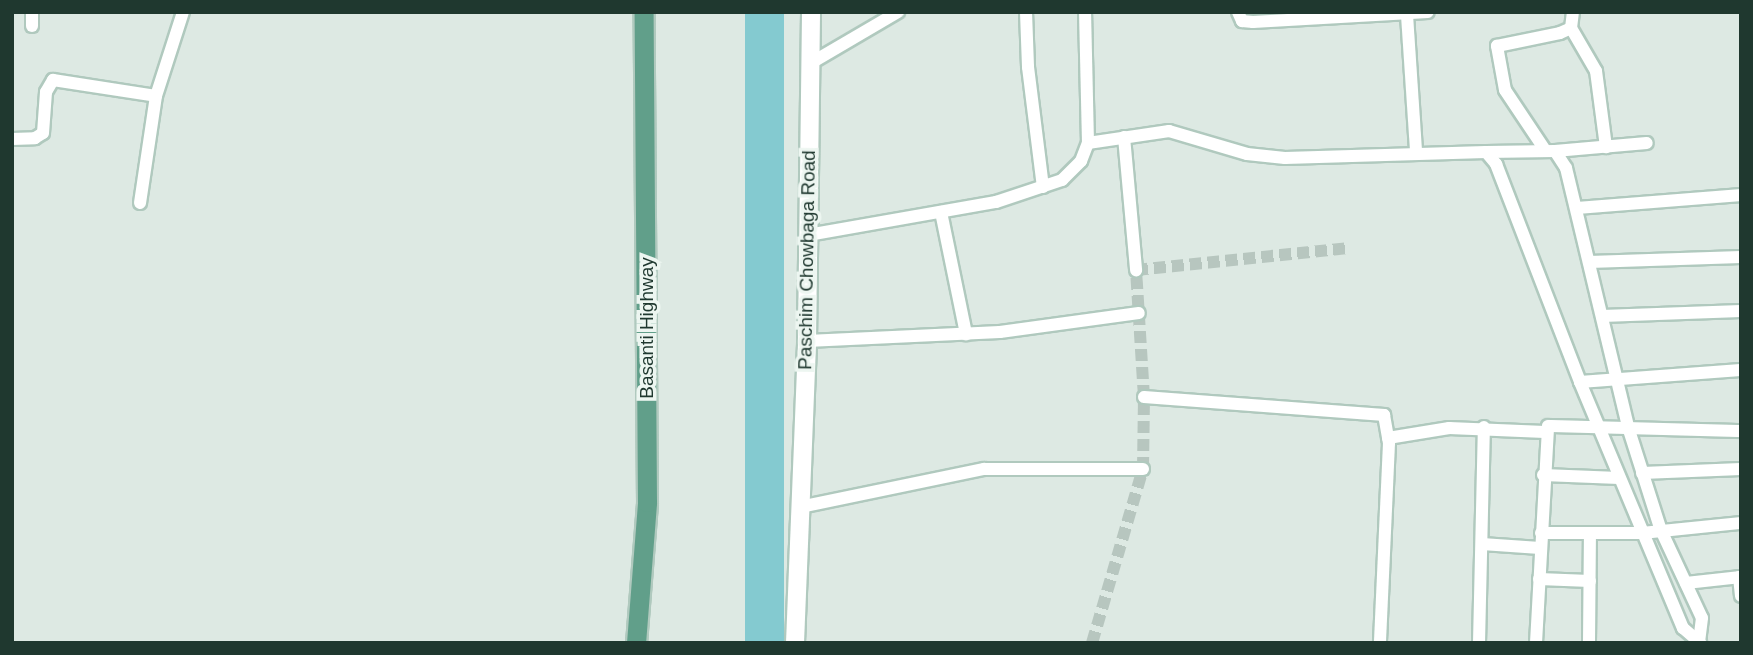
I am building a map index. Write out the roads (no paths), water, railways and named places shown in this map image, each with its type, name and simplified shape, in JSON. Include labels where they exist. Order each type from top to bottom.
[{"type":"main road","name":"Basanti Highway","points":[[636,643],[647,490],[644,12]]},
{"type":"street","points":[[32,12],[32,26]]},
{"type":"street","points":[[140,203],[156,96],[183,12]]},
{"type":"street","name":"Paschim Chowbaga Road","points":[[795,643],[807,341],[811,12]]},
{"type":"street","points":[[811,63],[898,12]]},
{"type":"street","points":[[1026,12],[1028,67],[1044,187]]},
{"type":"street","points":[[808,235],[996,202],[1044,187],[1070,173],[1088,143],[1085,12]]},
{"type":"street","points":[[1238,12],[1242,21],[1296,16],[1417,13],[1416,152]]},
{"type":"street","points":[[1573,12],[1572,28],[1596,71],[1606,147]]},
{"type":"street","points":[[1572,28],[1497,46],[1505,90],[1566,168],[1629,430],[1660,528],[1702,618],[1700,642]]},
{"type":"street","points":[[12,139],[35,138],[43,133],[46,92],[53,80],[156,96]]},
{"type":"street","points":[[1088,143],[1169,131],[1247,154],[1285,158],[1550,150],[1647,143]]},
{"type":"street","points":[[1124,137],[1136,270]]},
{"type":"street","points":[[1486,152],[1496,164],[1580,382],[1683,628],[1700,642]]},
{"type":"street","points":[[1577,208],[1741,195]]},
{"type":"street","points":[[941,212],[966,334]]},
{"type":"street","points":[[1589,262],[1741,257]]},
{"type":"street","points":[[1602,316],[1741,311]]},
{"type":"street","points":[[807,341],[966,334],[1139,313]]},
{"type":"street","points":[[1580,382],[1741,370]]},
{"type":"street","points":[[1144,397],[1373,411],[1384,415],[1388,438],[1380,643]]},
{"type":"street","points":[[1536,643],[1545,432],[1548,426],[1741,431]]},
{"type":"street","points":[[1388,438],[1484,427],[1545,432]]},
{"type":"street","points":[[1479,643],[1484,427]]},
{"type":"street","points":[[800,507],[984,468],[1143,469]]},
{"type":"street","points":[[1642,473],[1741,469]]},
{"type":"street","points":[[1543,475],[1619,478]]},
{"type":"street","points":[[1541,533],[1642,533],[1660,528],[1741,523]]},
{"type":"street","points":[[1589,643],[1590,533]]},
{"type":"street","points":[[1482,544],[1540,548]]},
{"type":"street","points":[[1686,583],[1740,577],[1741,596]]},
{"type":"street","points":[[1539,579],[1590,581]]},
{"type":"water","points":[[745,12],[784,12],[784,643],[745,643]]},
{"type":"tunnel","points":[[1092,643],[1143,469],[1144,397],[1136,270],[1350,248]]}]
